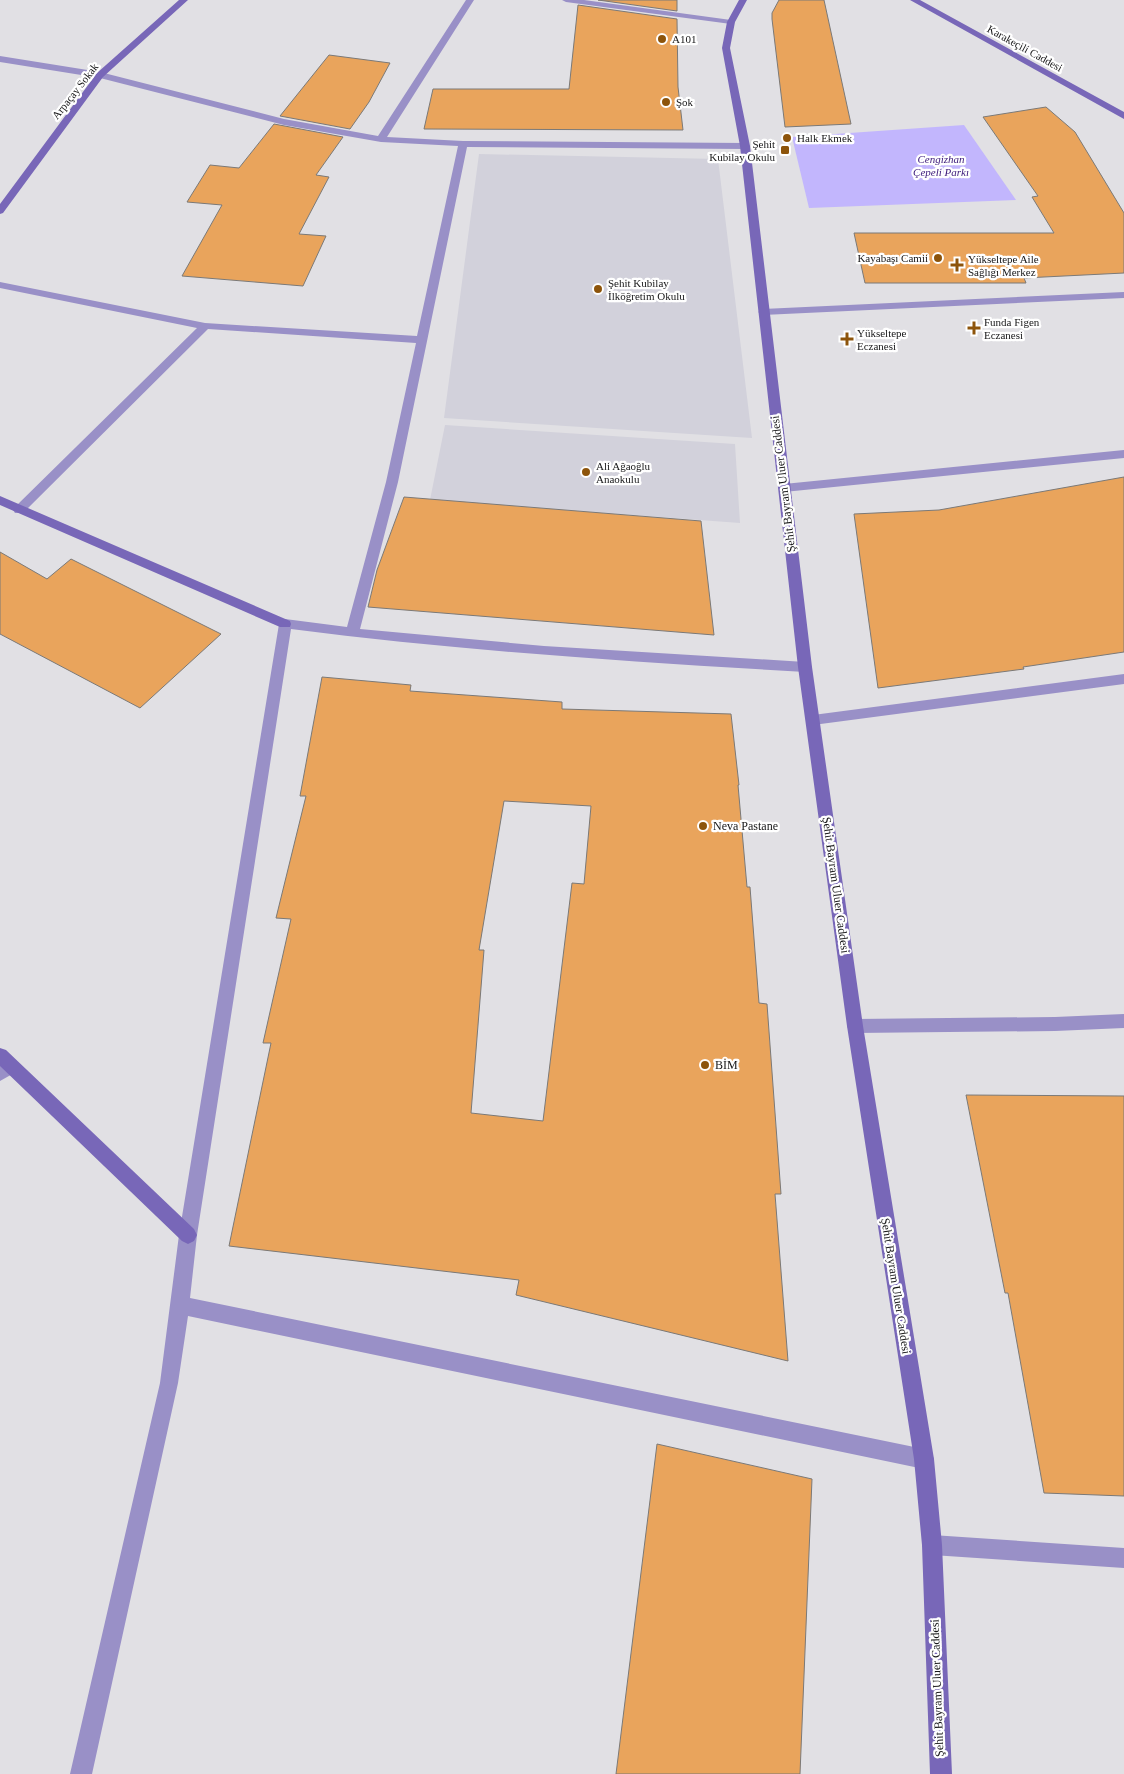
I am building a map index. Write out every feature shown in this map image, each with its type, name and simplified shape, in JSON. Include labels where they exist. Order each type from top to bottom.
[{"type":"main road","name":"Arpaçay Sokak","points":[[0,211],[100,75],[184,0]]},
{"type":"main road","name":"Şehit Bayram Uluer Caddesi","points":[[743,0],[731,22],[726,48],[745,146],[805,667],[855,1026],[924,1459],[932,1545],[941,1774]]},
{"type":"main road","name":"Karakeçili Caddesi","points":[[914,0],[1124,116]]},
{"type":"main road","points":[[0,500],[19,510],[285,624]]},
{"type":"main road","points":[[3,1065],[188,1235]]},
{"type":"street","points":[[382,139],[470,0]]},
{"type":"street","points":[[566,0],[731,22]]},
{"type":"street","points":[[0,59],[100,75],[284,122],[382,139],[463,144],[745,146]]},
{"type":"street","points":[[352,632],[392,482],[463,144]]},
{"type":"street","points":[[0,285],[205,326],[423,340]]},
{"type":"street","points":[[763,312],[1124,295]]},
{"type":"street","points":[[19,510],[205,326]]},
{"type":"street","points":[[784,488],[1124,454]]},
{"type":"street","points":[[81,1774],[169,1383],[188,1235],[285,624],[560,653],[805,667]]},
{"type":"street","points":[[813,720],[1124,679]]},
{"type":"street","points":[[855,1026],[1055,1024],[1124,1021]]},
{"type":"street","points":[[180,1305],[924,1459]]},
{"type":"street","points":[[932,1545],[1124,1558]]},
{"type":"shaded area","name":"Şehit Kubilay İlköğretim Okulu","points":[[479,154],[718,159],[752,438],[444,418]]},
{"type":"shaded area","name":"Ali Ağaoğlu Anaokulu","points":[[445,425],[735,444],[740,523],[430,500]]},
{"type":"green space","name":"Cengizhan Çepeli Parkı","points":[[964,125],[1016,200],[809,208],[792,137]]},
{"type":"building","points":[[598,0],[677,0],[677,11]]},
{"type":"building","points":[[779,0],[824,0],[851,124],[785,127],[772,19],[772,13]]},
{"type":"building","points":[[578,5],[677,19],[678,87],[683,130],[424,129],[433,89],[569,89]]},
{"type":"building","points":[[329,55],[390,63],[369,102],[350,129],[280,116]]},
{"type":"building","points":[[1046,107],[1075,132],[1124,213],[1124,273],[1024,278],[1026,283],[865,283],[854,233],[1054,233],[1032,197],[1038,196],[983,117]]},
{"type":"building","points":[[274,124],[343,137],[316,175],[329,177],[299,234],[326,236],[303,286],[182,276],[222,205],[187,202],[210,165],[239,168]]},
{"type":"building","points":[[1124,477],[1124,652],[1023,667],[1024,669],[878,688],[854,514],[939,510]]},
{"type":"building","points":[[404,497],[701,521],[714,635],[368,607],[377,570]]},
{"type":"building","points":[[0,552],[47,579],[71,559],[221,634],[140,708],[0,634]]},
{"type":"building","points":[[322,677],[411,685],[410,691],[562,702],[562,709],[731,714],[747,887],[750,887],[759,1003],[767,1004],[781,1194],[775,1194],[788,1361],[516,1295],[519,1280],[229,1246],[271,1043],[263,1043],[291,919],[276,918],[306,796],[300,796]],"holes":[[[504,801],[591,806],[584,884],[572,883],[543,1121],[471,1113],[484,950],[479,950]]]},
{"type":"building","points":[[966,1095],[1124,1096],[1124,1496],[1044,1493],[1008,1293],[1005,1293]]},
{"type":"building","points":[[657,1444],[812,1479],[800,1774],[616,1774]]},
{"type":"place","name":"A101","points":[[662,39]]},
{"type":"place","name":"Şok","points":[[666,102]]},
{"type":"place","name":"Halk Ekmek","points":[[787,138]]},
{"type":"place","name":"Şehit Kubilay Okulu","points":[[785,150]]},
{"type":"place","name":"Kayabaşı Camii","points":[[938,258]]},
{"type":"place","name":"Yükseltepe Aile Sağlığı Merkez","points":[[957,265]]},
{"type":"place","name":"Şehit Kubilay İlköğretim Okulu","points":[[598,289]]},
{"type":"place","name":"Funda Figen Eczanesi","points":[[974,328]]},
{"type":"place","name":"Yükseltepe Eczanesi","points":[[847,339]]},
{"type":"place","name":"Ali Ağaoğlu Anaokulu","points":[[586,472]]},
{"type":"place","name":"Neva Pastane","points":[[703,826]]},
{"type":"place","name":"BİM","points":[[705,1065]]}]
